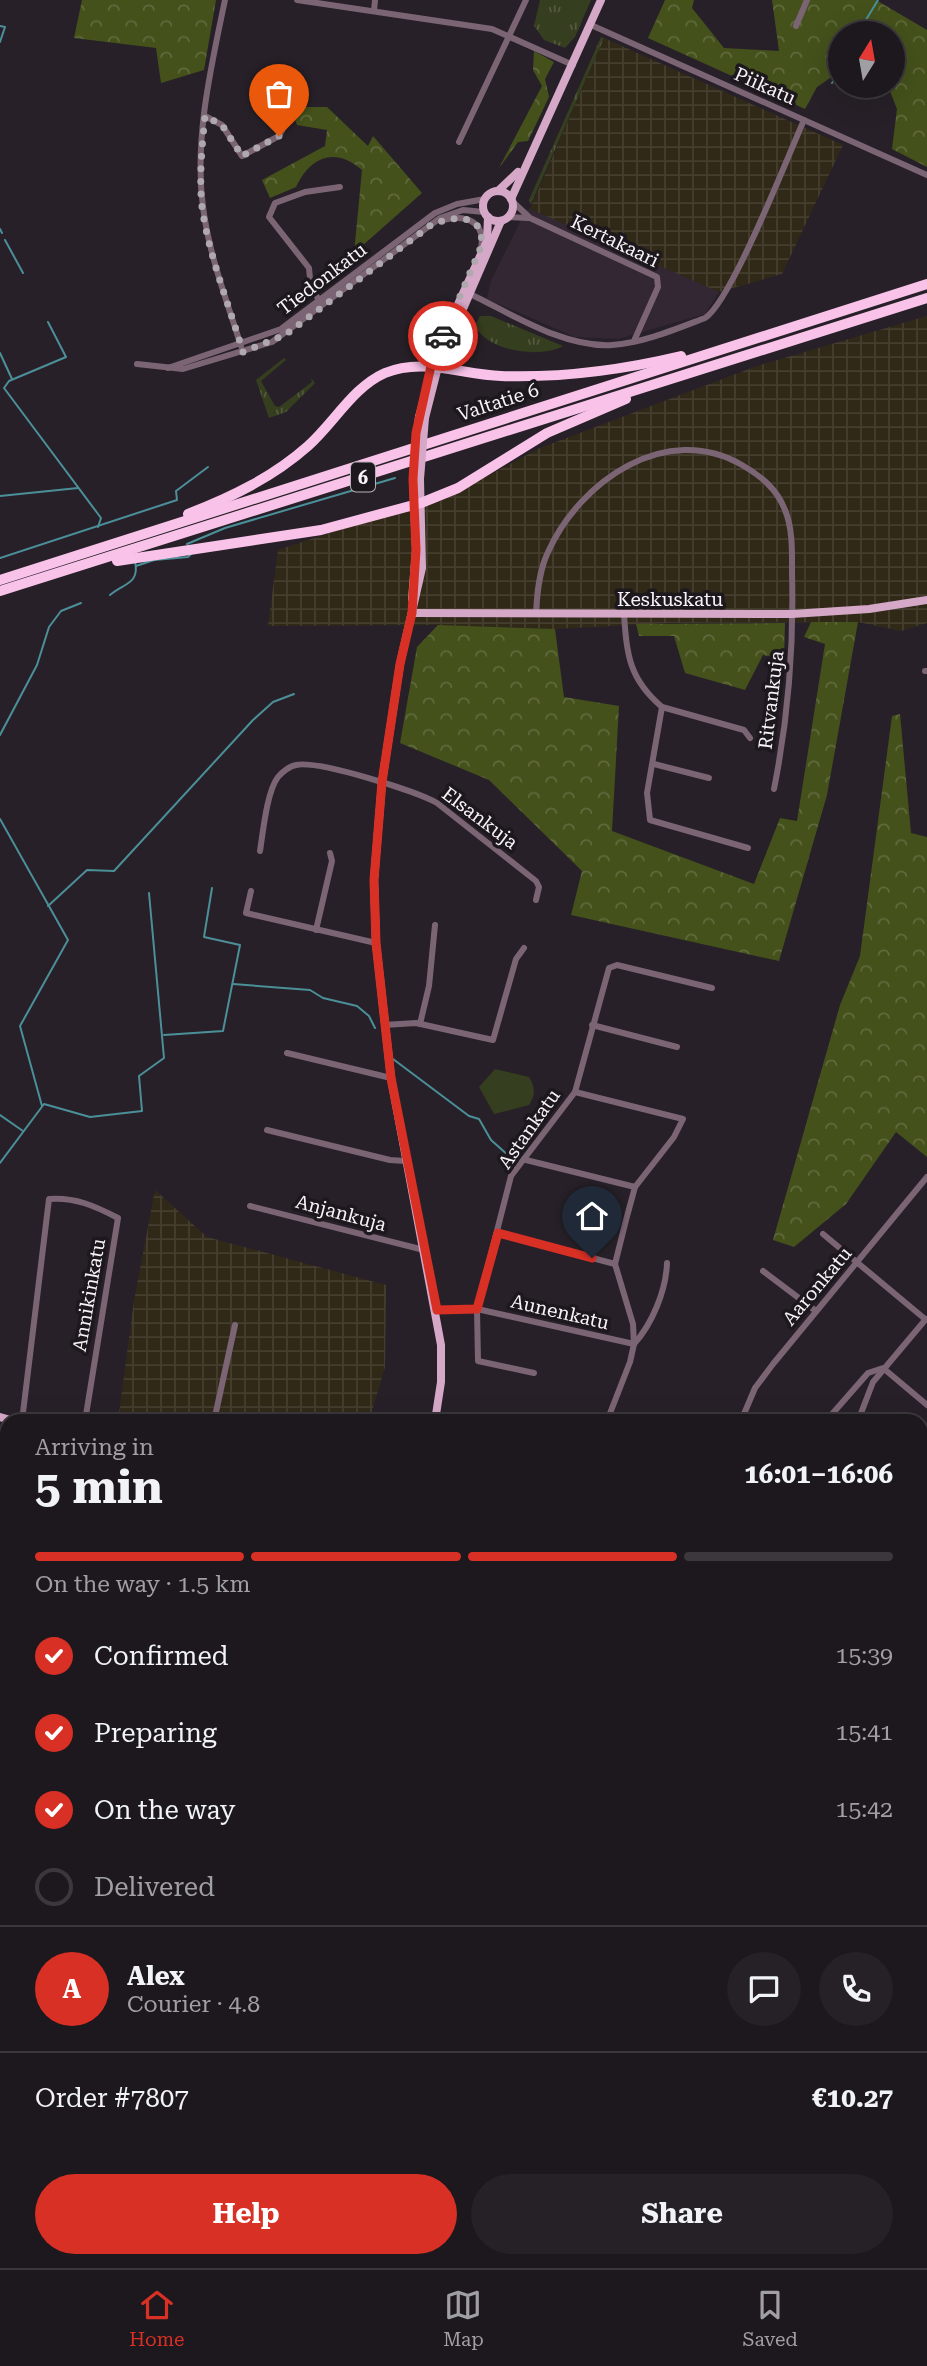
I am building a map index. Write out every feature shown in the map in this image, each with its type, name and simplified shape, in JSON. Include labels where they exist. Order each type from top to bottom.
[{"type":"highway","name":"Valtatie 6","points":[[0,580],[927,284]]},
{"type":"highway","name":"Valtatie 6","points":[[0,592],[927,298]]},
{"type":"highway","points":[[122,541],[228,498],[273,473],[320,435],[362,387],[384,373],[435,367],[474,374],[530,376],[586,373],[643,365],[746,341]]},
{"type":"highway","points":[[51,575],[170,551],[321,530],[417,505],[458,488],[547,433],[673,378]]},
{"type":"main road","points":[[435,367],[505,219],[601,0]]},
{"type":"main road","points":[[436,1414],[442,1362],[437,1310],[405,1161],[391,1078],[376,943],[374,880],[382,782],[400,664],[412,613],[416,550],[416,479],[422,417],[435,367],[488,236],[485,199],[509,184],[537,143]]},
{"type":"main road","points":[[498,191],[512,200]]},
{"type":"main road","points":[[486,215],[505,219]]},
{"type":"main road","name":"Keskuskatu","points":[[412,613],[792,614],[869,609],[927,600]]},
{"type":"street","points":[[225,0],[205,116],[201,160],[202,207],[214,262],[242,348]]},
{"type":"street","points":[[297,0],[509,34],[573,65]]},
{"type":"street","points":[[374,11],[376,0]]},
{"type":"street","points":[[459,142],[526,0]]},
{"type":"street","points":[[796,26],[807,0]]},
{"type":"street","name":"Piikatu","points":[[591,25],[927,175]]},
{"type":"street","points":[[205,116],[222,125],[242,156],[279,136],[287,121]]},
{"type":"street","points":[[470,294],[575,341],[603,345],[634,341],[698,321],[714,312],[730,285],[803,120]]},
{"type":"street","points":[[323,303],[312,289],[309,268],[269,217],[275,203],[293,196],[340,187]]},
{"type":"street","name":"Tiedonkatu","points":[[323,303],[435,213],[457,204],[485,199]]},
{"type":"street","name":"Kertakaari","points":[[512,200],[530,218],[657,276],[658,287],[634,341]]},
{"type":"street","name":"Tiedonkatu","points":[[137,364],[168,368],[242,348],[281,330],[323,303],[431,225],[463,210],[486,215]]},
{"type":"street","name":"Tiedonkatu","points":[[431,225],[459,217],[476,223],[482,233],[478,260]]},
{"type":"street","name":"Kertakaari","points":[[505,219],[530,218]]},
{"type":"street","name":"Ritvankuja","points":[[536,614],[538,588],[547,553],[578,502],[622,468],[652,454],[685,450],[711,452],[727,457],[764,479],[778,496],[791,531],[793,652],[786,687],[782,750],[774,789]]},
{"type":"street","points":[[624,615],[630,668],[662,708],[744,730],[750,738]]},
{"type":"street","points":[[662,708],[647,793],[650,820],[748,848]]},
{"type":"street","points":[[260,851],[273,786],[290,767],[306,764],[382,782]]},
{"type":"street","points":[[654,764],[709,778]]},
{"type":"street","name":"Elsankuja","points":[[382,782],[422,794],[437,803],[536,881],[539,887],[536,900]]},
{"type":"street","points":[[316,930],[332,861],[330,853]]},
{"type":"street","points":[[251,891],[246,913],[376,943]]},
{"type":"street","points":[[421,1024],[429,986],[435,925]]},
{"type":"street","points":[[384,1025],[421,1024],[493,1040],[516,958],[524,948]]},
{"type":"street","name":"Astankatu","points":[[534,1373],[478,1361],[477,1309],[511,1176],[575,1092],[609,968],[617,965],[712,988]]},
{"type":"street","points":[[592,1025],[677,1047]]},
{"type":"street","points":[[287,1053],[391,1078]]},
{"type":"street","points":[[575,1092],[675,1114],[683,1119],[682,1125],[635,1187],[615,1264],[633,1324],[634,1344],[630,1362],[610,1414]]},
{"type":"street","points":[[267,1129],[390,1160],[405,1161]]},
{"type":"street","points":[[522,1159],[635,1187]]},
{"type":"street","name":"Aaronkatu","points":[[744,1414],[755,1388],[927,1177]]},
{"type":"street","name":"Annikinkatu","points":[[23,1414],[49,1199],[78,1200],[118,1218],[86,1414]]},
{"type":"street","name":"Anjankuja","points":[[250,1206],[424,1250]]},
{"type":"street","points":[[498,1233],[615,1264]]},
{"type":"street","points":[[823,1234],[926,1318],[873,1382],[861,1414]]},
{"type":"street","points":[[634,1344],[649,1321],[666,1276],[667,1264]]},
{"type":"street","points":[[763,1271],[816,1311]]},
{"type":"street","name":"Aunenkatu","points":[[437,1310],[477,1309],[634,1344]]},
{"type":"street","points":[[216,1414],[235,1325]]},
{"type":"street","points":[[883,1368],[927,1405]]},
{"type":"street","points":[[832,1414],[868,1373],[883,1368]]},
{"type":"shaded area","points":[[604,38],[843,145],[782,274],[719,292],[530,209]]},
{"type":"shaded area","points":[[530,209],[719,292],[705,314],[618,339],[575,337],[487,299],[491,281],[526,210]]},
{"type":"shaded area","points":[[927,316],[927,623],[901,631],[858,622],[668,623],[555,629],[438,625],[268,626],[278,550],[467,487],[540,448],[757,366]]},
{"type":"shaded area","points":[[155,1190],[207,1237],[386,1285],[385,1367],[371,1414],[119,1414],[134,1301]]},
{"type":"green space","points":[[82,0],[216,0],[204,70],[161,83],[156,48],[74,38]]},
{"type":"green space","points":[[540,0],[591,0],[575,37],[565,48],[544,40],[534,26]]},
{"type":"green space","points":[[665,0],[694,0],[692,8],[724,48],[779,51],[772,0],[876,0],[927,30],[927,167],[892,149],[897,109],[893,98],[905,98],[905,21],[828,21],[828,79],[817,87],[805,109],[648,38]]},
{"type":"green space","points":[[601,37],[604,38],[531,204],[529,200]]},
{"type":"green space","points":[[534,51],[554,62],[545,79],[549,97],[528,141],[518,142],[499,168],[542,86],[533,70]]},
{"type":"green space","points":[[290,107],[327,107],[368,146],[373,136],[422,193],[354,253],[362,170],[342,158],[324,158],[308,168],[296,187],[270,198],[262,180],[325,146],[327,130],[297,125]]},
{"type":"green space","points":[[480,316],[491,316],[563,346],[541,352],[502,347],[481,335],[475,326]]},
{"type":"green space","points":[[284,358],[286,360],[261,381],[275,406],[279,407],[312,382],[311,378],[315,383],[286,412],[269,418],[256,380]]},
{"type":"green space","points":[[811,622],[858,622],[827,795],[779,961],[571,915],[582,871],[489,780],[400,743],[417,647],[438,625],[555,629],[564,697],[619,706],[612,831],[754,884],[780,818],[797,821],[825,644],[804,637]]},
{"type":"green space","points":[[785,623],[784,659],[763,655],[745,690],[685,673],[674,636],[639,636],[636,624]]},
{"type":"green space","points":[[900,714],[911,833],[927,837],[927,1157],[896,1132],[846,1204],[794,1247],[773,1240],[840,1005],[860,956],[892,716]]},
{"type":"green space","points":[[495,1069],[529,1077],[534,1091],[529,1105],[494,1114],[479,1087]]},
{"type":"waterway","points":[[865,21],[878,0]]},
{"type":"waterway","points":[[0,26],[5,27],[0,42]]},
{"type":"waterway","points":[[0,229],[2,233]]},
{"type":"waterway","points":[[5,240],[23,273]]},
{"type":"waterway","points":[[48,322],[66,357],[9,381],[4,388],[101,518],[98,527]]},
{"type":"waterway","points":[[0,353],[12,379]]},
{"type":"waterway","points":[[0,558],[177,500],[176,491],[208,467]]},
{"type":"waterway","points":[[187,544],[225,528],[395,478]]},
{"type":"waterway","points":[[0,496],[78,488]]},
{"type":"waterway","points":[[136,566],[154,560],[188,557],[191,554]]},
{"type":"waterway","points":[[110,595],[133,579],[135,561]]},
{"type":"waterway","points":[[0,735],[37,665],[49,627],[61,611],[81,603]]},
{"type":"waterway","points":[[48,906],[87,870],[114,871],[253,720],[273,702],[294,694]]},
{"type":"waterway","points":[[0,819],[68,940],[20,1026],[42,1106]]},
{"type":"waterway","points":[[164,1035],[223,1031],[240,945],[204,937],[212,888]]},
{"type":"waterway","points":[[0,1163],[44,1104],[90,1117],[142,1111],[139,1076],[164,1058],[149,893]]},
{"type":"waterway","points":[[233,984],[310,990],[323,998],[357,1006],[369,1016],[375,1028]]},
{"type":"waterway","points":[[393,1059],[469,1116],[479,1119],[491,1140],[509,1156]]},
{"type":"waterway","points":[[0,1115],[23,1131]]},
{"type":"way so far","points":[[279,136],[242,156],[222,125],[205,116],[201,160],[202,207],[214,262],[243,352],[285,335],[431,225],[452,218],[466,218],[476,223],[482,233],[481,247],[478,260],[443,336]]},
{"type":"route","points":[[443,336],[431,366],[416,433],[413,479],[416,550],[412,613],[400,664],[382,782],[374,880],[376,943],[391,1078],[405,1161],[437,1310],[477,1309],[498,1233],[592,1258]]}]
